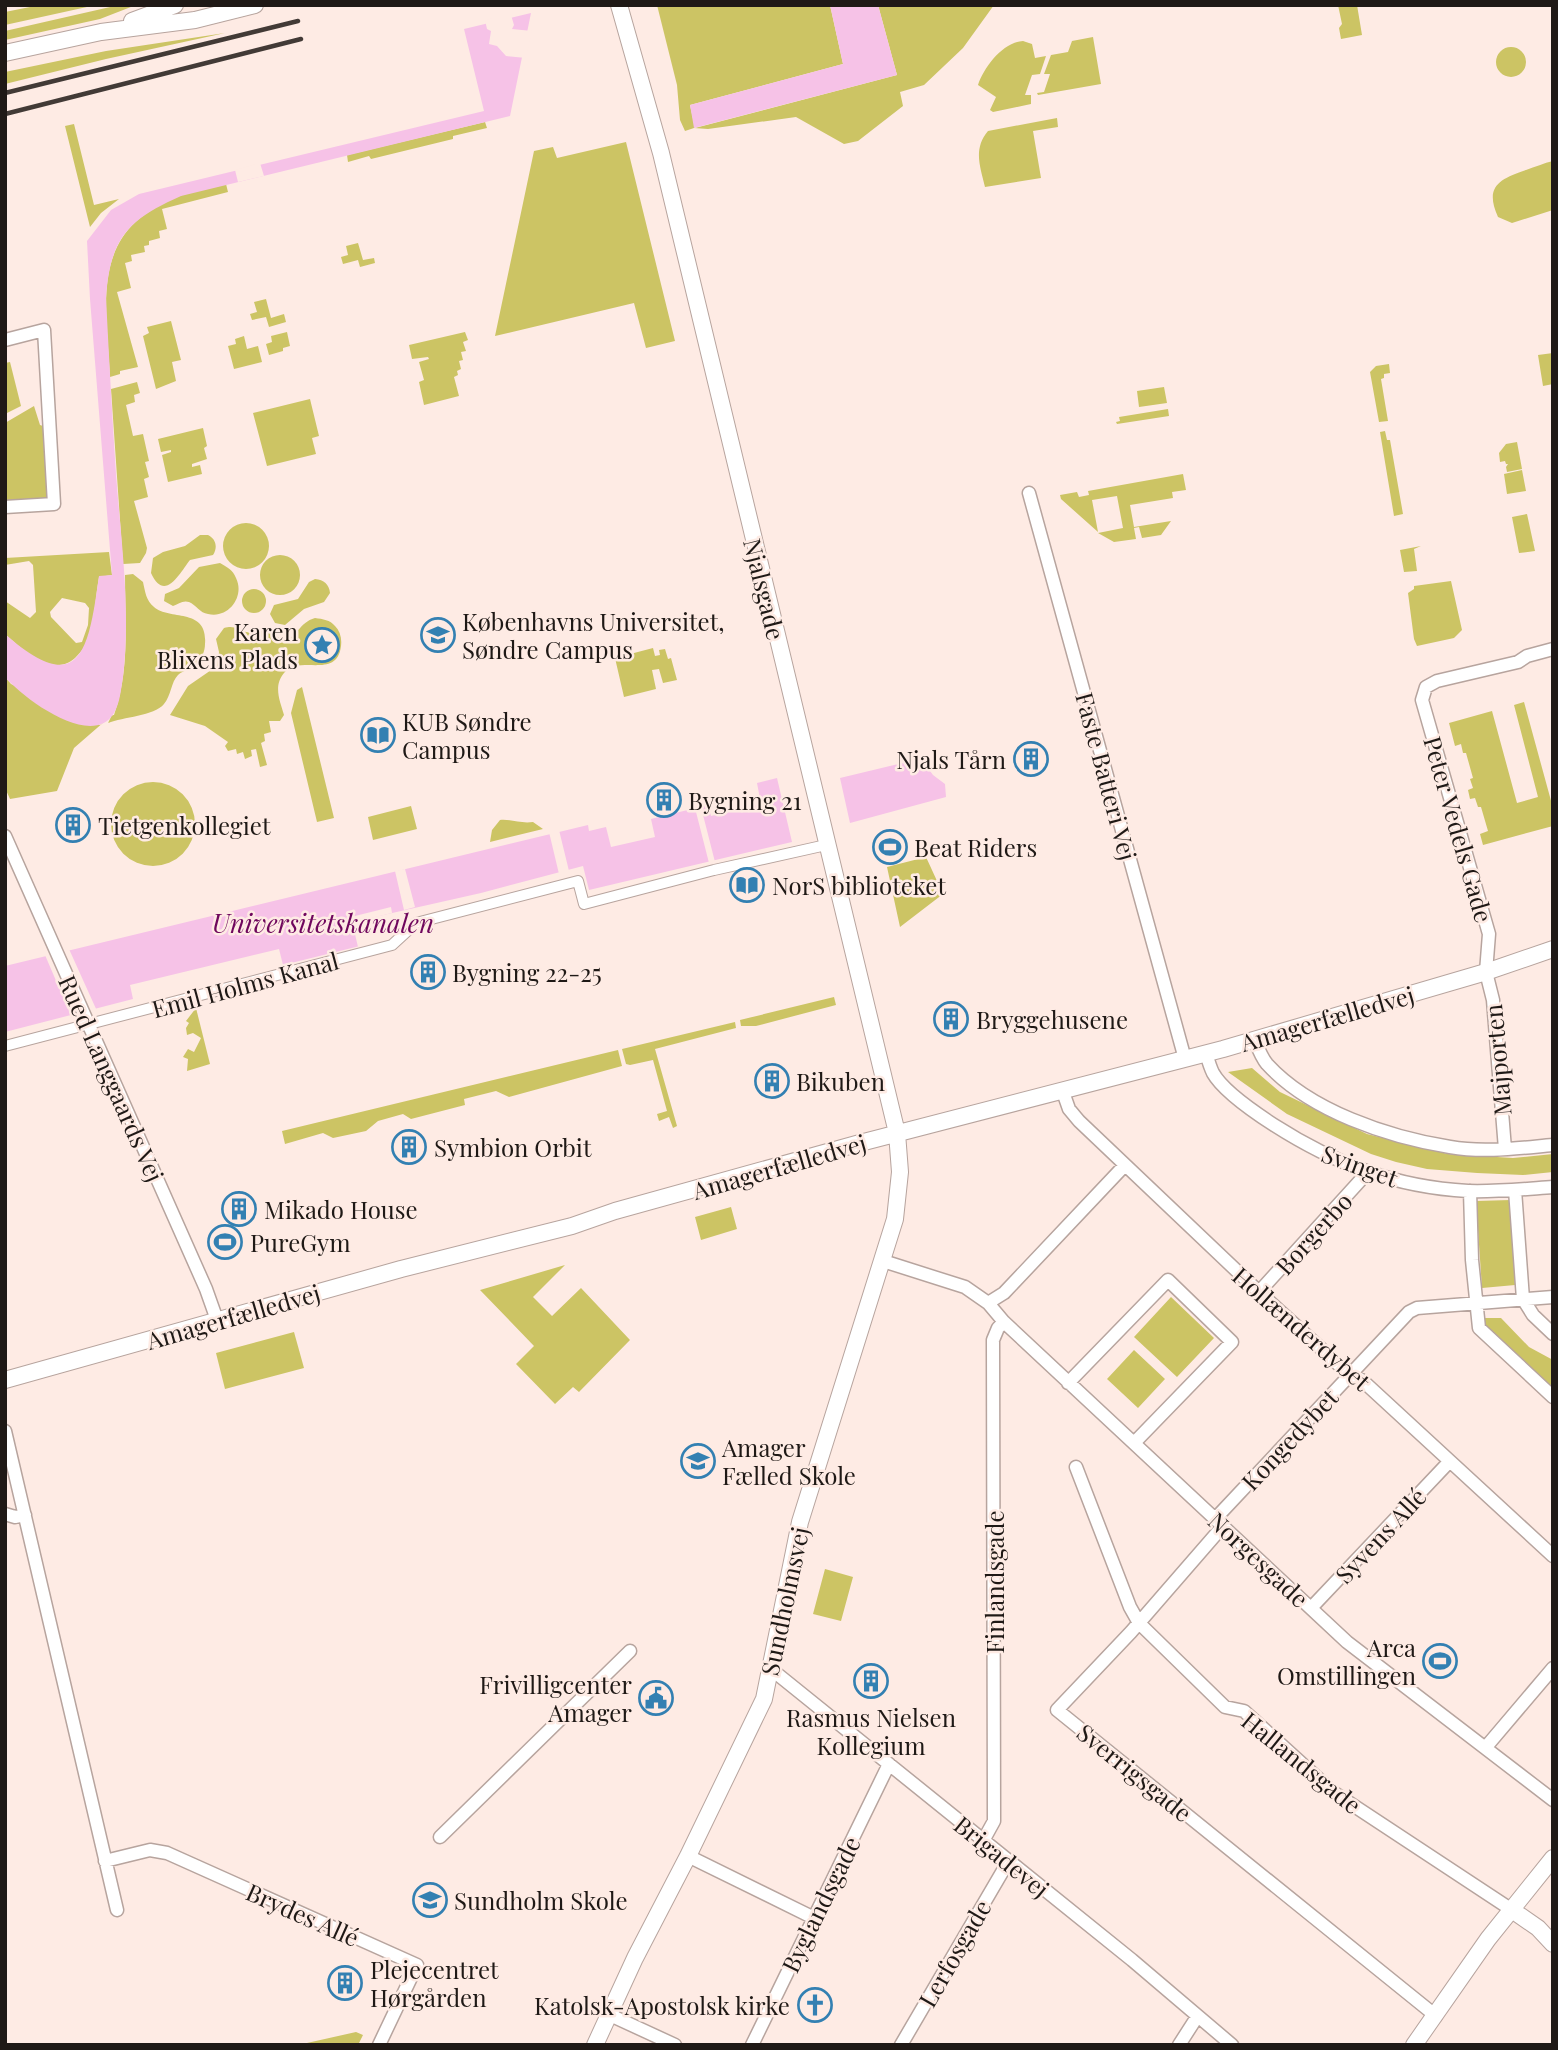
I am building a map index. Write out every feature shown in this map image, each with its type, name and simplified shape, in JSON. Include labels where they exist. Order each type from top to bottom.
[{"type":"street","points":[[101,32],[175,5]]},
{"type":"street","points":[[5,53],[101,32],[195,20],[255,5]]},
{"type":"street","name":"Njalsgade","points":[[619,5],[661,153],[897,1133]]},
{"type":"street","name":"Njalsgade","points":[[626,5],[631,44]]},
{"type":"street","points":[[5,340],[44,330],[54,504],[5,506]]},
{"type":"street","name":"Faste Batteri Vej","points":[[1029,493],[1185,1059]]},
{"type":"street","name":"Peter Vedels Gade","points":[[1486,972],[1489,934],[1422,700],[1426,687],[1437,681],[1518,662],[1527,656],[1553,649]]},
{"type":"street","name":"Rued Langgaards Vej","points":[[5,836],[217,1320]]},
{"type":"street","name":"Emil Holms Kanal","points":[[5,1046],[87,1020],[392,945],[416,923],[568,883],[578,881],[584,904],[714,870],[826,845]]},
{"type":"street","name":"Amagerfælledvej","points":[[5,1380],[217,1320],[572,1226],[615,1211],[897,1133],[1206,1054],[1486,972],[1553,949]]},
{"type":"street","name":"Majporten","points":[[1486,972],[1493,1000],[1505,1149]]},
{"type":"street","name":"Svinget","points":[[1255,1040],[1266,1063],[1295,1088],[1354,1120],[1387,1133],[1452,1147],[1505,1149],[1553,1145]]},
{"type":"street","name":"Svinget","points":[[1206,1054],[1213,1074],[1261,1117],[1306,1145],[1367,1173],[1432,1187],[1470,1191],[1553,1187]]},
{"type":"street","name":"Hollænderdybet","points":[[1063,1092],[1074,1115],[1259,1292],[1338,1364],[1364,1382],[1553,1556]]},
{"type":"street","name":"Sundholmsvej","points":[[595,2045],[635,1958],[764,1699],[800,1522],[895,1219],[900,1172],[897,1133]]},
{"type":"street","points":[[988,1303],[1004,1293],[1125,1165]]},
{"type":"street","name":"Borgerbo","points":[[1259,1292],[1367,1173]]},
{"type":"street","points":[[1515,1190],[1523,1299],[1533,1315],[1553,1334]]},
{"type":"street","points":[[1470,1191],[1479,1328],[1553,1397]]},
{"type":"street","name":"Norgesgade","points":[[883,1261],[965,1287],[988,1303],[1004,1322],[1347,1642],[1553,1800]]},
{"type":"street","points":[[1069,1383],[1168,1280],[1232,1342],[1134,1443]]},
{"type":"street","name":"Kongedybet","points":[[1139,1623],[1219,1523],[1351,1372],[1409,1312],[1417,1308],[1553,1297]]},
{"type":"street","name":"Finlandsgade","points":[[983,1841],[994,1821],[993,1340],[1004,1322]]},
{"type":"street","points":[[5,1431],[117,1910]]},
{"type":"street","name":"Syvens Allé","points":[[1311,1608],[1449,1461]]},
{"type":"street","points":[[1076,1467],[1129,1607],[1139,1623]]},
{"type":"street","points":[[5,1514],[15,1517],[24,1515]]},
{"type":"street","name":"Hallandsgade","points":[[1139,1623],[1225,1707],[1244,1711],[1333,1792],[1512,1910]]},
{"type":"street","name":"Sverrigsgade","points":[[1139,1623],[1057,1710],[1436,2016]]},
{"type":"street","points":[[440,1837],[630,1651]]},
{"type":"street","points":[[1486,1747],[1553,1668]]},
{"type":"street","name":"Brigadevej","points":[[771,1669],[1132,1960],[1232,2045]]},
{"type":"street","name":"Byglandsgade","points":[[752,2045],[889,1764]]},
{"type":"street","name":"Brydes Allé","points":[[105,1861],[150,1850],[166,1853],[417,1965],[379,2045]]},
{"type":"street","points":[[688,1856],[813,1917]]},
{"type":"street","points":[[1414,2045],[1488,1939],[1553,1858]]},
{"type":"street","name":"Lerfosgade","points":[[901,2045],[1008,1862]]},
{"type":"street","points":[[1512,1910],[1538,1928],[1553,1944]]},
{"type":"street","points":[[610,2015],[675,2045]]},
{"type":"street","points":[[1179,2045],[1197,2017]]},
{"type":"shaded area","points":[[40,5],[96,5],[5,25],[5,12]]},
{"type":"shaded area","points":[[119,5],[136,5],[100,19],[5,40],[5,31]]},
{"type":"shaded area","points":[[657,5],[830,5],[843,64],[690,105],[695,128],[897,75],[878,5],[994,5],[963,48],[924,85],[900,92],[903,106],[858,141],[844,144],[796,117],[685,131],[680,120],[677,85]]},
{"type":"shaded area","points":[[1338,5],[1357,5],[1362,35],[1341,39],[1339,28],[1342,24]]},
{"type":"shaded area","points":[[225,33],[5,84],[5,72],[106,51]]},
{"type":"shaded area","points":[[1093,37],[1101,84],[1038,95],[1037,93],[1044,92],[1050,74],[1044,74],[1051,55],[1068,52],[1072,41]]},
{"type":"shaded area","points":[[1016,42],[1032,44],[1035,58],[1046,56],[1040,74],[1032,75],[1025,95],[1031,95],[1031,104],[993,112],[990,110],[996,97],[978,85],[990,63],[1002,51]]},
{"type":"shaded area","points":[[1511,47],[1522,51],[1526,62],[1522,73],[1511,77],[1500,73],[1496,62],[1500,51]]},
{"type":"shaded area","points":[[1057,118],[1058,127],[1033,131],[1041,178],[985,187],[979,151],[988,131]]},
{"type":"shaded area","points":[[485,122],[487,128],[453,136],[453,139],[348,162],[347,155]]},
{"type":"shaded area","points":[[74,124],[94,205],[119,199],[101,213],[90,227],[65,126]]},
{"type":"shaded area","points":[[626,142],[675,341],[646,348],[634,303],[495,336],[534,151],[553,147],[557,158]]},
{"type":"shaded area","points":[[1553,161],[1553,210],[1512,223],[1498,217],[1493,198],[1497,185],[1509,177]]},
{"type":"shaded area","points":[[226,184],[228,192],[162,209],[167,229],[159,231],[160,238],[149,241],[149,245],[144,246],[145,252],[131,255],[132,261],[125,263],[131,288],[117,292],[138,367],[120,371],[120,374],[110,377],[106,295],[109,270],[117,248],[130,228],[150,211],[179,196]]},
{"type":"shaded area","points":[[358,243],[363,260],[374,258],[375,263],[360,267],[358,260],[343,264],[341,257],[348,255],[346,246]]},
{"type":"shaded area","points":[[266,299],[271,318],[284,314],[286,322],[269,327],[266,317],[252,320],[250,314],[257,312],[254,302]]},
{"type":"shaded area","points":[[171,321],[181,360],[172,362],[176,381],[156,389],[143,336],[149,333],[147,327]]},
{"type":"shaded area","points":[[287,332],[290,346],[269,355],[266,344],[272,342],[271,336]]},
{"type":"shaded area","points":[[465,332],[468,340],[463,342],[466,351],[461,352],[461,369],[454,377],[459,396],[424,405],[419,382],[424,380],[419,362],[429,359],[412,359],[409,345]]},
{"type":"shaded area","points":[[244,336],[247,349],[258,346],[262,362],[234,369],[228,346],[236,344],[235,339]]},
{"type":"shaded area","points":[[1553,353],[1553,384],[1543,386],[1538,355]]},
{"type":"shaded area","points":[[10,362],[21,406],[5,414],[5,363]]},
{"type":"shaded area","points":[[1389,364],[1390,373],[1384,374],[1381,379],[1388,421],[1379,422],[1370,372],[1376,366]]},
{"type":"shaded area","points":[[137,382],[140,393],[134,395],[135,402],[126,405],[133,436],[143,434],[149,461],[145,462],[149,477],[144,479],[148,497],[134,501],[147,548],[140,563],[123,564],[111,389]]},
{"type":"shaded area","points":[[1164,387],[1167,403],[1139,407],[1137,391]]},
{"type":"shaded area","points":[[310,399],[319,436],[312,438],[316,454],[267,466],[253,413]]},
{"type":"shaded area","points":[[34,406],[40,425],[43,426],[52,501],[5,504],[5,423]]},
{"type":"shaded area","points":[[1168,409],[1169,416],[1116,422],[1120,421],[1119,417]]},
{"type":"shaded area","points":[[203,428],[207,459],[192,464],[192,467],[200,465],[202,474],[168,482],[162,455],[171,450],[161,452],[158,439]]},
{"type":"shaded area","points":[[1385,431],[1387,440],[1390,440],[1403,514],[1394,516],[1380,432]]},
{"type":"shaded area","points":[[1517,442],[1522,469],[1507,472],[1508,464],[1505,461],[1500,462],[1499,453],[1506,444]]},
{"type":"shaded area","points":[[1522,470],[1526,491],[1507,494],[1504,474]]},
{"type":"shaded area","points":[[1183,474],[1186,490],[1172,492],[1173,498],[1130,505],[1134,527],[1171,521],[1161,535],[1142,538],[1139,527],[1134,528],[1136,539],[1114,542],[1098,533],[1123,528],[1117,496],[1092,500],[1098,532],[1061,499],[1060,495],[1077,492],[1079,497],[1089,495],[1088,491]]},
{"type":"shaded area","points":[[1527,514],[1535,551],[1519,553],[1512,517]]},
{"type":"shaded area","points":[[246,523],[262,530],[269,546],[262,562],[246,569],[230,562],[223,546],[230,530]]},
{"type":"shaded area","points":[[200,535],[208,535],[214,541],[216,546],[213,555],[190,560],[167,585],[162,586],[156,582],[151,573],[153,558],[163,552],[185,546]]},
{"type":"shaded area","points":[[1421,546],[1414,549],[1417,571],[1404,572],[1400,550]]},
{"type":"shaded area","points":[[109,552],[112,575],[99,577],[90,635],[85,646],[66,664],[47,664],[38,660],[5,634],[5,601],[30,618],[36,612],[33,565],[29,561],[5,565],[5,558]],"holes":[[[62,598],[85,603],[89,608],[88,625],[82,642],[76,643],[51,617],[50,612]]]},
{"type":"shaded area","points":[[280,555],[294,561],[300,575],[294,589],[280,595],[266,589],[260,575],[266,561]]},
{"type":"shaded area","points":[[220,563],[233,573],[238,585],[237,599],[228,610],[216,615],[208,614],[189,602],[173,606],[164,601],[165,594],[179,588],[199,567]]},
{"type":"shaded area","points":[[133,574],[143,582],[151,605],[161,611],[187,617],[201,625],[205,647],[197,664],[176,678],[166,701],[159,708],[108,723],[114,715],[119,698],[125,663],[125,575]]},
{"type":"shaded area","points":[[315,579],[323,581],[328,587],[330,593],[324,602],[304,609],[285,625],[275,623],[270,614],[274,605],[298,599],[309,582]]},
{"type":"shaded area","points":[[1451,581],[1462,630],[1454,638],[1417,646],[1408,593],[1414,586]]},
{"type":"shaded area","points":[[254,589],[263,592],[266,601],[263,610],[254,613],[245,610],[242,601],[245,592]]},
{"type":"shaded area","points":[[315,618],[329,621],[338,630],[341,643],[338,656],[333,662],[299,666],[284,673],[278,694],[284,715],[280,721],[269,721],[271,732],[264,734],[265,741],[261,743],[267,765],[260,767],[256,749],[251,750],[252,756],[245,759],[243,752],[237,754],[236,749],[228,751],[225,746],[228,742],[205,726],[170,715],[188,686],[217,666],[219,652],[216,639],[224,628],[233,627],[249,632],[269,631],[280,638],[288,639],[305,623]]},
{"type":"shaded area","points":[[653,648],[655,656],[660,655],[659,650],[665,649],[668,659],[671,658],[677,680],[663,683],[659,669],[652,670],[656,689],[624,697],[615,658]]},
{"type":"shaded area","points":[[5,677],[11,684],[100,725],[104,722],[74,748],[57,791],[10,799],[5,788]]},
{"type":"shaded area","points":[[302,687],[334,818],[317,822],[291,713],[297,690]]},
{"type":"shaded area","points":[[1524,702],[1553,808],[1553,826],[1483,845],[1480,834],[1488,831],[1481,807],[1478,807],[1475,798],[1470,799],[1468,790],[1473,788],[1470,779],[1473,778],[1461,744],[1455,746],[1449,723],[1492,711],[1517,803],[1538,797],[1514,705]]},
{"type":"shaded area","points":[[153,782],[169,785],[183,794],[192,808],[195,824],[192,840],[183,854],[169,863],[153,866],[137,863],[123,854],[114,840],[111,824],[114,808],[123,794],[137,785]]},
{"type":"shaded area","points":[[411,806],[417,829],[373,840],[368,817]]},
{"type":"shaded area","points":[[500,820],[533,822],[543,829],[490,842],[492,830]]},
{"type":"shaded area","points":[[926,857],[943,894],[900,927],[887,867]]},
{"type":"shaded area","points":[[834,997],[836,1005],[756,1026],[741,1026],[740,1020]]},
{"type":"shaded area","points":[[196,1008],[210,1064],[187,1071],[188,1059],[183,1057],[188,1049],[194,1052],[201,1038],[193,1033],[187,1035],[186,1028],[189,1023],[186,1021]]},
{"type":"shaded area","points":[[735,1022],[736,1028],[655,1049],[677,1126],[673,1128],[669,1117],[659,1121],[657,1114],[667,1111],[653,1060],[626,1064],[622,1049]]},
{"type":"shaded area","points":[[618,1050],[622,1066],[509,1097],[496,1091],[464,1099],[465,1105],[411,1119],[403,1114],[378,1121],[366,1131],[333,1138],[323,1133],[285,1144],[282,1131]]},
{"type":"shaded area","points":[[1252,1068],[1280,1092],[1367,1134],[1448,1154],[1513,1158],[1553,1154],[1553,1172],[1523,1175],[1427,1169],[1371,1154],[1287,1114],[1228,1072]]},
{"type":"shaded area","points":[[1511,1200],[1515,1285],[1482,1288],[1476,1201]]},
{"type":"shaded area","points":[[731,1207],[737,1229],[701,1240],[695,1217]]},
{"type":"shaded area","points":[[565,1265],[533,1297],[552,1316],[581,1288],[630,1340],[579,1392],[573,1387],[555,1404],[516,1364],[534,1346],[480,1290]]},
{"type":"shaded area","points":[[1171,1297],[1214,1338],[1177,1377],[1134,1337]]},
{"type":"shaded area","points":[[1484,1318],[1501,1318],[1529,1347],[1553,1360],[1553,1390],[1483,1325]]},
{"type":"shaded area","points":[[294,1332],[304,1368],[225,1389],[216,1353]]},
{"type":"shaded area","points":[[1134,1350],[1165,1379],[1138,1408],[1107,1379]]},
{"type":"shaded area","points":[[825,1569],[853,1577],[841,1621],[813,1614]]},
{"type":"shaded area","points":[[356,2032],[363,2035],[358,2045],[298,2045]]},
{"type":"water","points":[[830,5],[878,5],[897,75],[694,128],[690,105],[843,64]]},
{"type":"water","points":[[531,13],[510,116],[181,196],[147,214],[125,234],[112,261],[106,298],[126,601],[125,652],[120,696],[114,713],[104,723],[90,726],[58,717],[27,697],[5,677],[5,634],[31,654],[51,663],[66,664],[77,657],[85,643],[99,576],[112,575],[87,241],[111,210],[139,194],[484,111],[464,29]]},
{"type":"water","points":[[919,759],[945,784],[946,797],[850,823],[840,778]]},
{"type":"water","name":"Universitetskanalen","points":[[777,778],[792,842],[589,890],[583,866],[370,918],[376,942],[283,965],[279,949],[130,985],[133,999],[5,1032],[5,966],[588,825],[589,831],[606,827],[611,847],[655,837],[651,819],[708,805],[711,816],[761,804],[757,783]]},
{"type":"pier","points":[[511,15],[514,25],[512,29],[532,31],[526,58],[506,56],[497,46],[489,44],[491,31],[487,29],[485,20]]},
{"type":"pier","points":[[260,163],[264,176],[238,182],[235,170]]},
{"type":"pier","points":[[701,807],[715,862],[709,863],[695,808]]},
{"type":"pier","points":[[559,830],[569,871],[559,874],[549,832]]},
{"type":"pier","points":[[405,869],[415,907],[404,910],[395,871]]},
{"type":"pier","points":[[391,907],[392,913],[371,918],[377,943],[358,947],[351,917]]},
{"type":"pier","points":[[69,949],[97,1011],[72,1018],[45,955]]},
{"type":"railway","points":[[5,93],[298,21]]},
{"type":"railway","points":[[5,114],[301,39]]},
{"type":"place","name":"Københavns Universitet, Søndre Campus","points":[[438,635]]},
{"type":"place","name":"Karen Blixens Plads","points":[[322,645]]},
{"type":"place","name":"KUB Søndre Campus","points":[[378,735]]},
{"type":"place","name":"Njals Tårn","points":[[1031,759]]},
{"type":"place","name":"Bygning 21","points":[[664,800]]},
{"type":"place","name":"Tietgenkollegiet","points":[[73,825]]},
{"type":"place","name":"Beat Riders","points":[[890,847]]},
{"type":"place","name":"NorS biblioteket","points":[[747,885]]},
{"type":"place","name":"Bygning 22-25","points":[[428,972]]},
{"type":"place","name":"Bryggehusene","points":[[951,1019]]},
{"type":"place","name":"Bikuben","points":[[772,1081]]},
{"type":"place","name":"Symbion Orbit","points":[[409,1147]]},
{"type":"place","name":"Mikado House","points":[[239,1209]]},
{"type":"place","name":"PureGym","points":[[225,1242]]},
{"type":"place","name":"Amager Fælled Skole","points":[[698,1461]]},
{"type":"place","name":"Arca Omstillingen","points":[[1440,1661]]},
{"type":"place","name":"Rasmus Nielsen Kollegium","points":[[871,1681]]},
{"type":"place","name":"Frivilligcenter Amager","points":[[656,1698]]},
{"type":"place","name":"Sundholm Skole","points":[[430,1900]]},
{"type":"place","name":"Plejecentret Hørgården","points":[[345,1983]]},
{"type":"place","name":"Katolsk-Apostolsk kirke","points":[[815,2005]]}]
